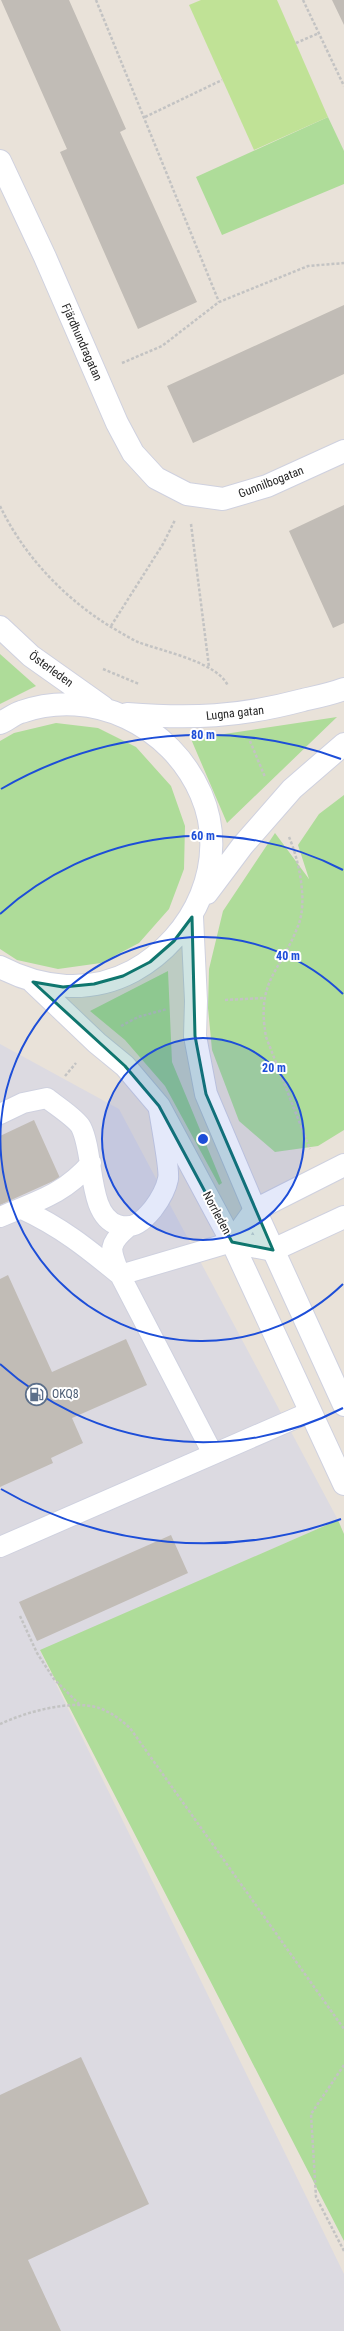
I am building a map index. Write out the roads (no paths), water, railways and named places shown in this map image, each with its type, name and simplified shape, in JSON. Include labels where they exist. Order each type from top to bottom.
[{"type":"main road","name":"Fjärdhundragatan","points":[[0,161],[117,423],[133,453],[156,478],[191,494]]},
{"type":"main road","name":"Gunnilbogatan","points":[[191,494],[223,499],[267,486],[344,451]]},
{"type":"main road","name":"Österleden","points":[[0,627],[31,656],[114,711],[156,734],[183,761],[201,794],[210,831],[209,869],[194,911]]},
{"type":"main road","name":"Lugna gatan","points":[[0,723],[21,712],[62,704],[172,717],[240,714],[269,709],[344,689]]},
{"type":"main road","points":[[0,979],[28,980],[63,987],[94,984],[123,976],[150,962],[168,946],[243,845],[292,789],[344,744]]},
{"type":"main road","points":[[194,911],[196,1001],[195,1036],[206,1094],[255,1210],[344,1405]]},
{"type":"main road","points":[[0,967],[28,980]]},
{"type":"main road","name":"Norrleden","points":[[28,980],[97,1043],[125,1066],[159,1106],[232,1242],[344,1484]]},
{"type":"main road","points":[[344,1165],[255,1210],[232,1242],[273,1250],[344,1218]]},
{"type":"lane","points":[[0,1114],[22,1104],[47,1098],[80,1125],[88,1143],[92,1163],[94,1189],[100,1210],[111,1223],[127,1228]]},
{"type":"lane","points":[[159,1106],[169,1178],[153,1208],[141,1223],[127,1228],[115,1238],[111,1253],[120,1275],[213,1454]]},
{"type":"lane","points":[[0,1218],[44,1200],[77,1179],[92,1163]]},
{"type":"lane","points":[[22,1209],[47,1220],[74,1237],[120,1275]]},
{"type":"lane","points":[[120,1275],[232,1242]]},
{"type":"lane","points":[[0,1547],[310,1412]]},
{"type":"place","name":"OKQ8","points":[[37,1394]]}]
